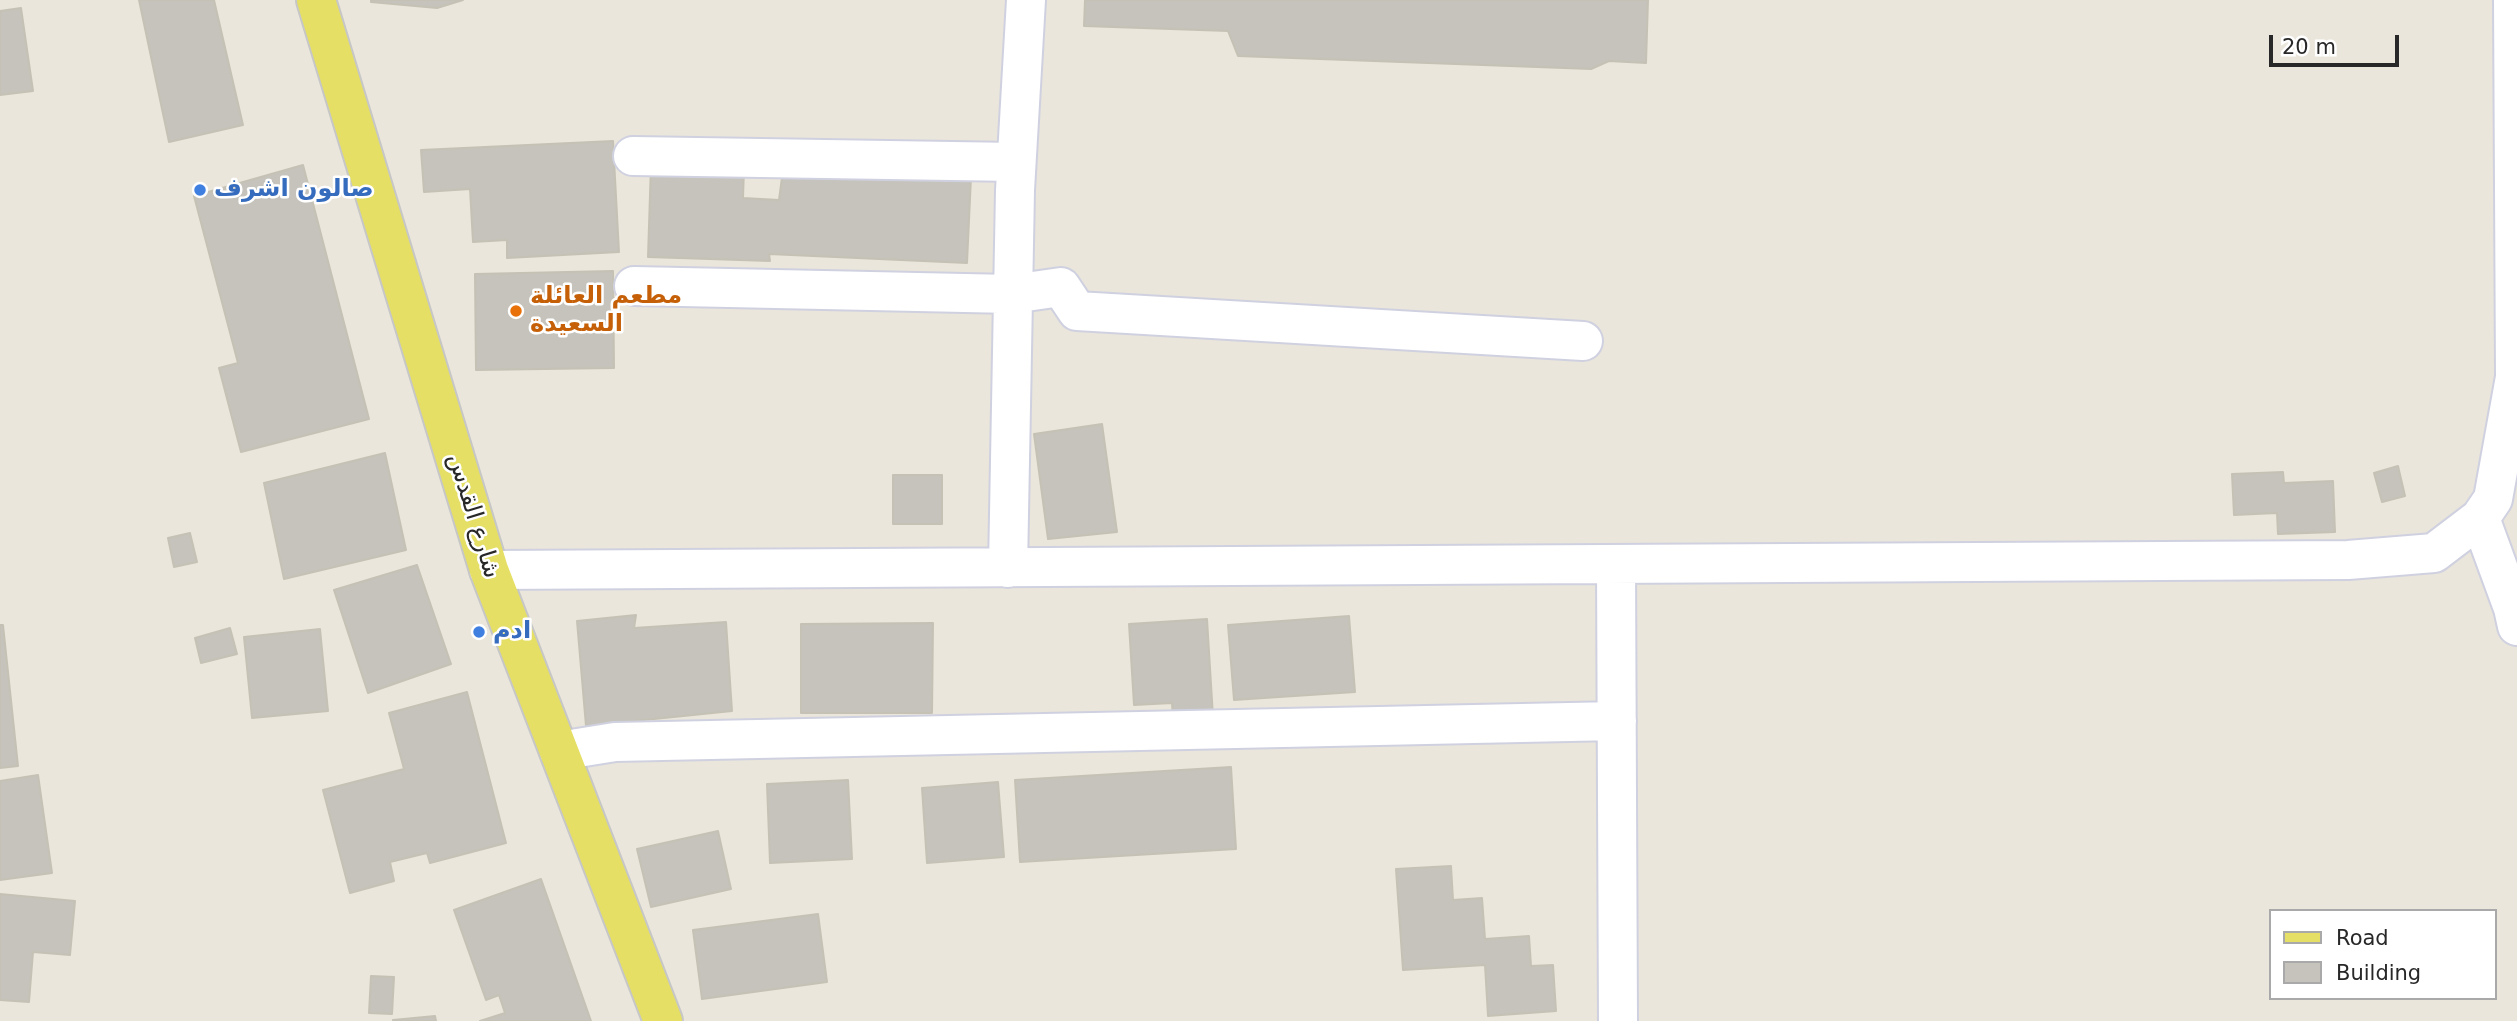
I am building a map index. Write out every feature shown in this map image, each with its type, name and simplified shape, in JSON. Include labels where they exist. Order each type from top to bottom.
[{"type":"main road","name":"شارع القدس","points":[[316,0],[489,570],[663,1021]]},
{"type":"street","points":[[1008,568],[1016,162],[1026,0]]},
{"type":"street","points":[[489,570],[2348,560],[2434,553],[2480,518],[2493,499],[2516,377],[2513,0]]},
{"type":"street","points":[[633,156],[1016,162]]},
{"type":"street","points":[[634,286],[1012,294],[1061,288],[1077,311],[1583,341]]},
{"type":"street","points":[[2480,518],[2517,626]]},
{"type":"street","points":[[1616,565],[1618,1021]]},
{"type":"street","points":[[559,751],[615,743],[1617,721]]},
{"type":"building","points":[[139,0],[214,0],[243,125],[169,142]]},
{"type":"building","points":[[371,0],[463,0],[437,8]]},
{"type":"building","points":[[1085,0],[1648,0],[1646,63],[1609,61],[1591,69],[1238,56],[1228,31],[1084,26]]},
{"type":"building","points":[[21,8],[33,91],[0,95],[0,11]]},
{"type":"building","points":[[613,141],[619,252],[507,258],[507,240],[473,242],[470,189],[424,192],[421,150]]},
{"type":"building","points":[[651,164],[744,168],[743,198],[779,200],[783,170],[971,177],[967,263],[769,254],[770,261],[648,257]]},
{"type":"building","points":[[303,165],[369,419],[241,452],[219,368],[238,363],[194,196]]},
{"type":"building","points":[[613,271],[614,368],[476,370],[475,274]]},
{"type":"building","points":[[1102,424],[1117,532],[1048,539],[1034,434]]},
{"type":"building","points":[[385,453],[406,550],[284,579],[264,483]]},
{"type":"building","points":[[2398,466],[2405,496],[2382,502],[2374,473]]},
{"type":"building","points":[[2283,472],[2284,483],[2333,481],[2335,532],[2278,534],[2277,513],[2234,515],[2232,474]]},
{"type":"building","points":[[893,475],[942,475],[942,524],[893,524]]},
{"type":"building","points":[[190,533],[197,562],[174,567],[168,538]]},
{"type":"building","points":[[417,565],[451,664],[368,693],[334,590]]},
{"type":"building","points":[[636,615],[634,628],[726,622],[732,711],[586,726],[577,621]]},
{"type":"building","points":[[1349,616],[1355,692],[1234,700],[1228,625]]},
{"type":"building","points":[[1207,619],[1213,717],[1173,720],[1172,703],[1134,705],[1129,624]]},
{"type":"building","points":[[933,623],[932,713],[801,713],[801,624]]},
{"type":"building","points":[[0,625],[3,625],[18,766],[0,768]]},
{"type":"building","points":[[230,628],[237,654],[201,663],[195,638]]},
{"type":"building","points":[[320,629],[328,711],[252,718],[244,637]]},
{"type":"building","points":[[467,692],[506,843],[430,863],[427,853],[390,862],[394,881],[350,893],[323,790],[404,769],[389,713]]},
{"type":"building","points":[[1231,767],[1236,849],[1020,862],[1015,780]]},
{"type":"building","points":[[38,775],[52,873],[0,880],[0,781]]},
{"type":"building","points":[[848,780],[852,859],[770,863],[767,784]]},
{"type":"building","points":[[998,782],[1004,857],[927,863],[922,788]]},
{"type":"building","points":[[718,831],[731,889],[651,907],[637,849]]},
{"type":"building","points":[[1451,866],[1453,900],[1482,898],[1485,939],[1529,936],[1531,966],[1553,965],[1556,1011],[1488,1016],[1485,965],[1403,970],[1396,869]]},
{"type":"building","points":[[541,879],[591,1021],[480,1021],[505,1013],[499,995],[486,1000],[454,910]]},
{"type":"building","points":[[0,894],[75,901],[70,955],[33,952],[29,1002],[0,1000]]},
{"type":"building","points":[[818,914],[827,982],[702,999],[693,930]]},
{"type":"building","points":[[371,976],[394,977],[392,1014],[369,1013]]},
{"type":"building","points":[[435,1016],[436,1021],[393,1021],[393,1020]]},
{"type":"place","name":"صالون اشرف","points":[[200,190]]},
{"type":"place","name":"مطعم العائلة السعيدة","points":[[516,311]]},
{"type":"place","name":"ادم","points":[[479,632]]}]
